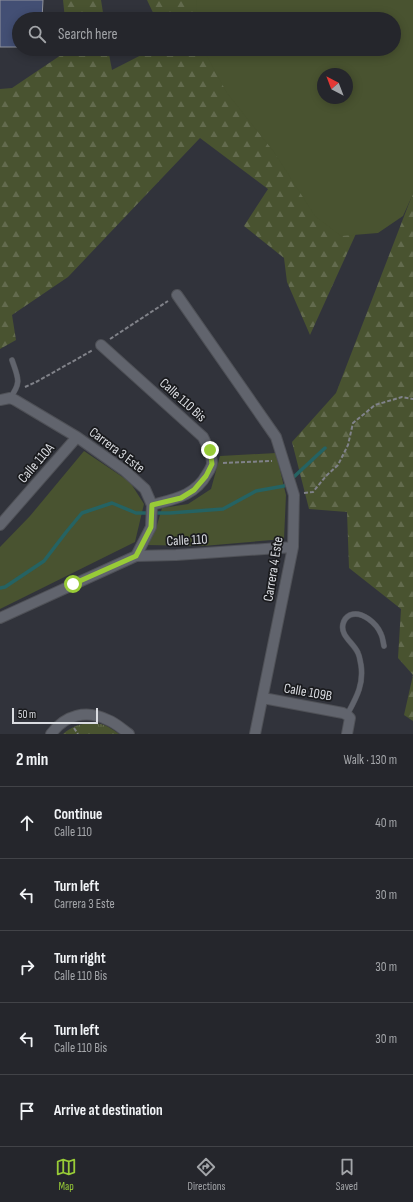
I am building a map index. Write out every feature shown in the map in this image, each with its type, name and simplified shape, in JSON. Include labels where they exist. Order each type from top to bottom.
[{"type":"street","name":"Carrera 4 Este","points":[[177,295],[276,437],[294,495],[293,547],[255,734]]},
{"type":"street","name":"Calle 110 Bis","points":[[101,346],[203,437],[210,450],[212,464]]},
{"type":"street","name":"Carrera 3 Este","points":[[5,399],[14,400],[77,437],[125,471],[146,489],[152,505],[151,527],[136,556]]},
{"type":"street","name":"Calle 110A","points":[[0,525],[77,437]]},
{"type":"street","points":[[152,505],[181,498],[194,490],[206,476],[212,464]]},
{"type":"street","name":"Calle 110","points":[[0,618],[136,556],[176,555],[293,547]]},
{"type":"street","name":"Calle 109B","points":[[263,698],[347,715]]},
{"type":"street","points":[[54,730],[68,718],[80,714],[95,715],[110,720],[129,734]]},
{"type":"street","points":[[347,715],[350,718],[348,734]]},
{"type":"lane","points":[[5,399],[18,385],[18,377],[12,360]]},
{"type":"lane","points":[[347,715],[358,694],[363,675],[359,654],[353,644],[345,636],[342,629],[343,622],[347,617],[355,613],[364,616],[381,633],[384,646]]},
{"type":"path","points":[[294,495],[313,492],[326,476],[338,465],[348,444],[353,423],[375,405],[402,397],[413,399]]},
{"type":"path","points":[[212,464],[283,460]]},
{"type":"green space","points":[[63,0],[101,0],[103,12],[64,12]]},
{"type":"green space","points":[[147,0],[362,0],[358,12],[153,12]]},
{"type":"green space","points":[[196,0],[413,0],[413,194],[403,216],[378,233],[341,236],[315,216],[274,152],[227,93],[207,56],[401,56],[401,12],[197,12]]},
{"type":"green space","points":[[60,56],[109,56],[112,70],[139,56],[337,56],[328,68],[317,68],[317,104],[326,104],[374,194],[310,335],[287,282],[284,258],[244,226],[268,189],[200,138],[68,277],[12,315],[16,340],[0,349],[0,89],[12,88]]},
{"type":"green space","points":[[413,193],[413,675],[398,658],[401,609],[349,568],[347,512],[309,509],[292,442],[336,393]]},
{"type":"green space","points":[[84,451],[130,482],[144,504],[135,542],[0,609],[0,547],[30,516]]},
{"type":"green space","points":[[276,453],[286,495],[284,539],[203,546],[146,545],[157,525],[162,508],[188,504],[211,489],[220,456]]},
{"type":"green space","points":[[413,675],[413,721],[404,715]]},
{"type":"green space","points":[[89,723],[105,726],[119,734],[63,734],[75,726]]},
{"type":"building","points":[[0,0],[43,0],[42,12],[12,12],[12,47],[0,47]]},
{"type":"waterway","points":[[0,588],[5,587],[44,561],[82,513],[112,503],[136,513],[170,513],[223,509],[256,491],[284,486],[325,448]]},
{"type":"route","points":[[73,584],[136,556],[151,527],[152,505],[181,498],[194,490],[206,476],[212,464],[210,450]]}]
